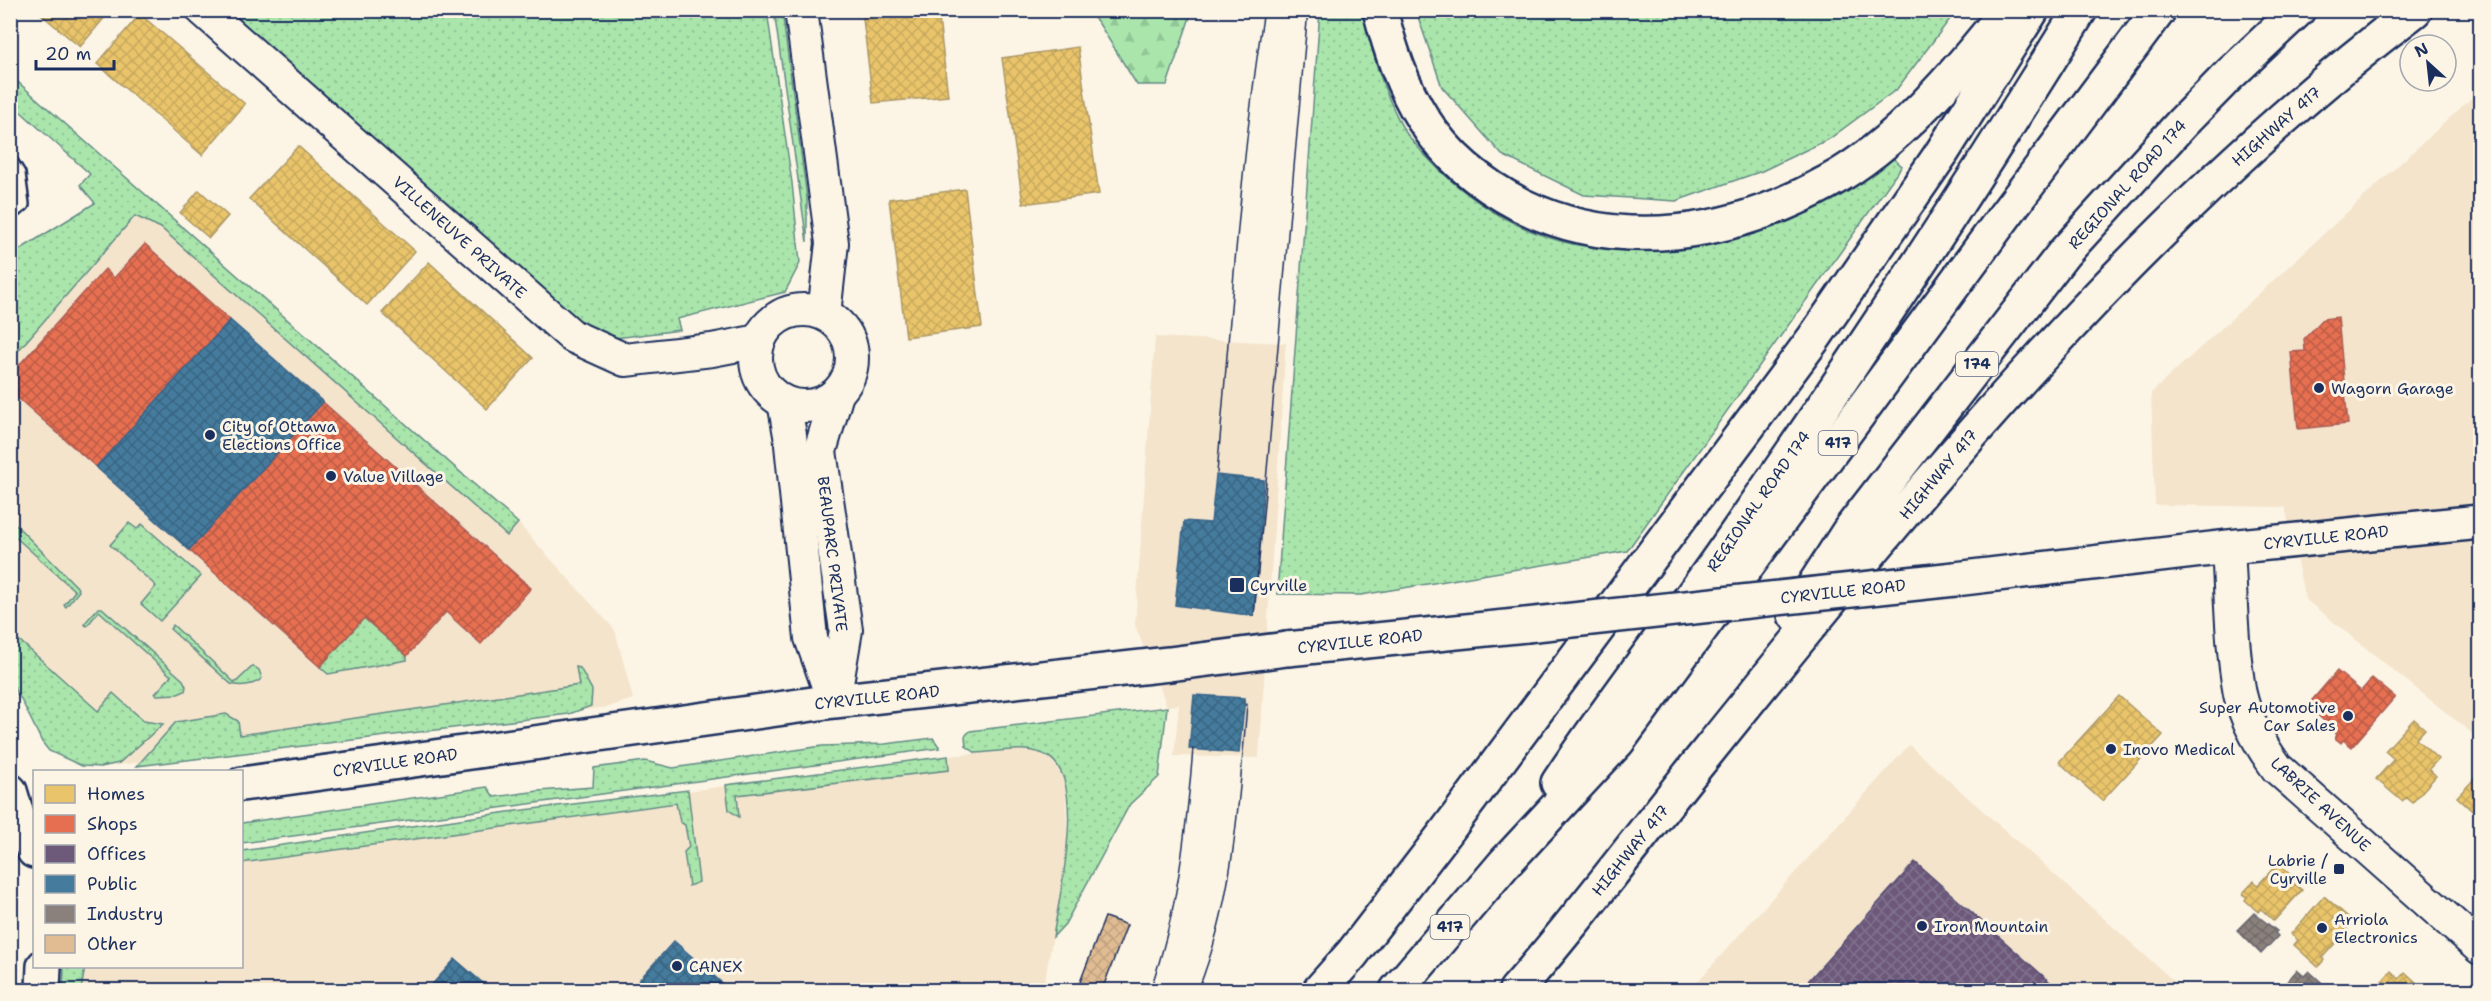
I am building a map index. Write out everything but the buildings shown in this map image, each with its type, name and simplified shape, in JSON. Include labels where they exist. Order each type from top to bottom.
[{"type":"main road","points":[[1380,10],[1397,69],[1424,120],[1444,147],[1487,186],[1534,211],[1567,224],[1596,231],[1663,234],[1732,222],[1799,197],[1830,182],[1887,140],[1939,90],[2007,10]]},
{"type":"main road","points":[[1320,990],[1352,954],[1467,804],[1814,338],[1941,154],[2032,10]]},
{"type":"main road","name":"REGIONAL ROAD 174","points":[[1504,864],[1597,723],[1720,557],[1913,274],[2080,10]]},
{"type":"main road","name":"417","points":[[1397,990],[1504,864],[1618,741],[2159,10]]},
{"type":"main road","name":"REGIONAL ROAD 174","points":[[1704,756],[1848,531],[2064,253],[2189,115],[2298,10]]},
{"type":"main road","name":"HIGHWAY 417","points":[[1516,990],[1807,630],[1993,410],[2107,286],[2262,136],[2415,10]]},
{"type":"main road","name":"CYRVILLE ROAD","points":[[243,784],[834,701],[1287,649],[1955,579],[2228,547],[2481,522]]},
{"type":"main road","points":[[17,816],[33,849]]},
{"type":"main road","points":[[43,990],[44,968]]},
{"type":"street","name":"VILLENEUVE PRIVATE","points":[[203,10],[572,336],[625,360],[712,350],[759,341]]},
{"type":"street","points":[[801,10],[832,243],[824,314]]},
{"type":"street","points":[[806,310],[824,314],[840,325],[850,341],[853,360],[849,378],[837,394],[821,403],[803,406],[784,402],[769,391],[759,375],[756,357],[759,341],[771,323],[787,313],[806,310]]},
{"type":"street","name":"BEAUPARC PRIVATE","points":[[834,701],[846,630],[820,451],[837,394]]},
{"type":"street","name":"BEAUPARC PRIVATE","points":[[784,402],[790,435],[811,638],[834,701]]},
{"type":"street","name":"LABRIE AVENUE","points":[[2228,547],[2234,650],[2240,695],[2260,743],[2277,768],[2481,948]]},
{"type":"lane","points":[[10,163],[17,174],[21,204],[10,212]]},
{"type":"shaded area","points":[[2480,90],[2480,740],[2305,599],[2285,507],[2155,505],[2151,393]]},
{"type":"shaded area","points":[[147,196],[518,523],[615,630],[633,699],[609,707],[101,767],[11,688],[11,280]]},
{"type":"shaded area","points":[[1155,337],[1286,343],[1259,758],[1174,756],[1179,705],[1167,706],[1135,625]]},
{"type":"shaded area","points":[[1909,745],[2184,990],[1690,990]]},
{"type":"shaded area","points":[[1029,749],[1050,758],[1065,777],[1068,853],[1043,990],[63,990],[64,968],[243,968],[243,851],[948,756]]},
{"type":"green space","points":[[1416,10],[1956,11],[1897,89],[1829,139],[1762,171],[1676,201],[1584,195],[1502,155],[1442,87]]},
{"type":"green space","points":[[229,11],[767,11],[792,183],[800,263],[785,292],[677,319],[680,330],[607,339],[577,325]]},
{"type":"green space","points":[[774,11],[782,11],[807,198],[807,242]]},
{"type":"green space","points":[[1086,11],[1192,11],[1167,85],[1137,85],[1098,22]]},
{"type":"green space","points":[[1320,11],[1366,11],[1375,62],[1384,86],[1401,125],[1422,152],[1456,185],[1495,213],[1538,234],[1560,241],[1581,246],[1628,249],[1701,244],[1792,220],[1831,199],[1891,157],[1902,166],[1627,551],[1361,595],[1277,594]]},
{"type":"green space","points":[[11,76],[518,523],[507,536],[161,228],[135,216],[11,359],[11,255],[95,203],[80,185],[90,174],[11,103]]},
{"type":"green space","points":[[11,520],[77,587],[79,591],[66,607],[64,605],[75,591],[11,533]]},
{"type":"green space","points":[[129,523],[137,529],[142,524],[201,576],[160,621],[141,604],[156,586],[110,545]]},
{"type":"green space","points":[[98,608],[102,608],[183,680],[186,686],[185,691],[178,694],[155,694],[171,676],[99,611],[87,626],[84,624]]},
{"type":"green space","points":[[364,618],[407,656],[407,660],[328,674],[320,667]]},
{"type":"green space","points":[[173,625],[235,683],[253,666],[259,670],[262,678],[248,685],[231,684],[170,629]]},
{"type":"green space","points":[[10,632],[98,711],[113,693],[144,721],[163,724],[119,763],[101,767],[82,766],[49,751],[11,684]]},
{"type":"green space","points":[[576,667],[580,668],[592,690],[591,706],[569,714],[137,766],[176,722],[226,714],[238,721],[240,735],[579,685]]},
{"type":"green space","points":[[1167,707],[1159,777],[1130,804],[1065,924],[1053,937],[1068,842],[1069,815],[1066,790],[1060,770],[1049,757],[1032,751],[976,753],[966,746],[965,736],[970,731]]},
{"type":"green space","points":[[933,738],[940,748],[243,843],[243,823],[487,787],[494,797],[593,787],[594,768],[645,761],[673,768],[822,746],[885,744]]},
{"type":"green space","points":[[948,756],[949,770],[737,795],[739,817],[729,810],[726,785]]},
{"type":"green space","points":[[688,790],[699,882],[689,886],[684,852],[689,847],[685,825],[680,822],[676,803],[243,863],[243,851],[508,812]]},
{"type":"green space","points":[[64,968],[85,968],[81,990],[63,990]]},
{"type":"tram line","points":[[1217,473],[1242,183],[1264,10]]},
{"type":"tram line","points":[[1254,616],[1308,10]]},
{"type":"tram line","points":[[1198,990],[1220,921],[1227,886],[1233,850],[1247,704]]},
{"type":"tram line","points":[[1150,990],[1160,961],[1174,902],[1184,841],[1193,749]]},
{"type":"place","name":"Wagorn Garage","points":[[2319,388]]},
{"type":"place","name":"City of Ottawa Elections Office","points":[[210,435]]},
{"type":"place","name":"Value Village","points":[[331,476]]},
{"type":"place","name":"Cyrville","points":[[1237,585]]},
{"type":"place","name":"Super Automotive Car Sales","points":[[2348,716]]},
{"type":"place","name":"Inovo Medical","points":[[2111,749]]},
{"type":"place","name":"Labrie / Cyrville","points":[[2339,869]]},
{"type":"place","name":"Iron Mountain","points":[[1922,926]]},
{"type":"place","name":"Arriola Electronics","points":[[2322,928]]},
{"type":"place","name":"CANEX","points":[[677,966]]}]
